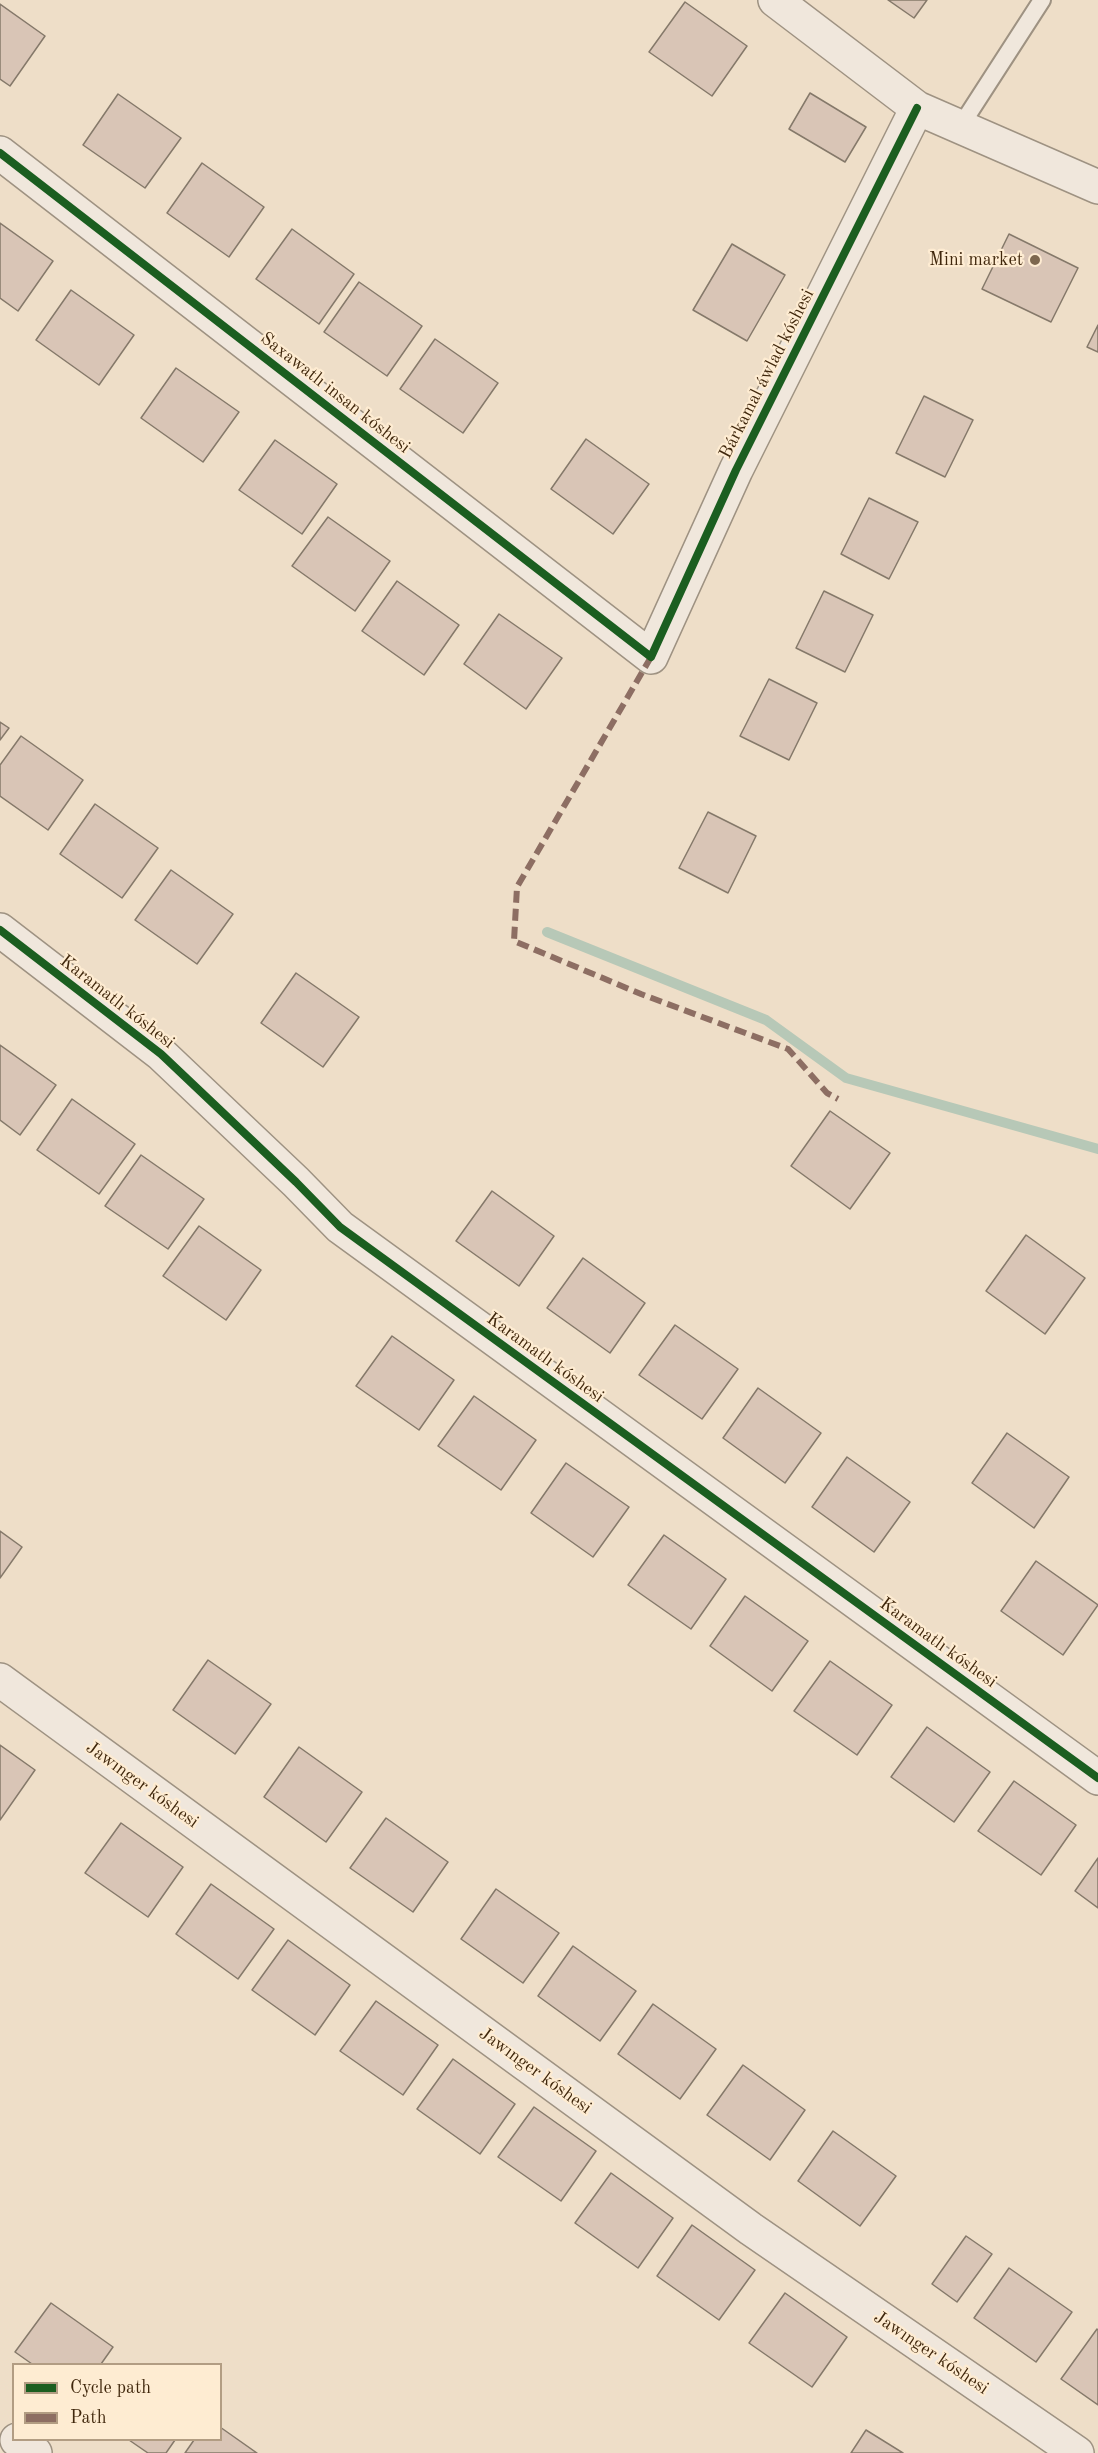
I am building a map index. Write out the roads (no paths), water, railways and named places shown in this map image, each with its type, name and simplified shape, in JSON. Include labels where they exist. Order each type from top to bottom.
[{"type":"street","points":[[775,0],[917,108],[1098,187]]},
{"type":"street","name":"Bárkamal áwlad kóshesi","points":[[651,657],[736,470],[917,108]]},
{"type":"street","name":"Saxawatlı insan kóshesi","points":[[0,153],[651,657]]},
{"type":"street","name":"Karamatlı kóshesi","points":[[0,930],[161,1054],[340,1227],[1098,1778]]},
{"type":"street","name":"Jawınger kóshesi","points":[[0,1680],[751,2229],[1077,2453]]},
{"type":"street","points":[[19,2441],[35,2453]]},
{"type":"lane","points":[[960,127],[1042,0]]},
{"type":"waterway","points":[[547,932],[766,1020],[846,1078],[1098,1149]]},
{"type":"place","name":"Mini market","points":[[1035,260]]}]
